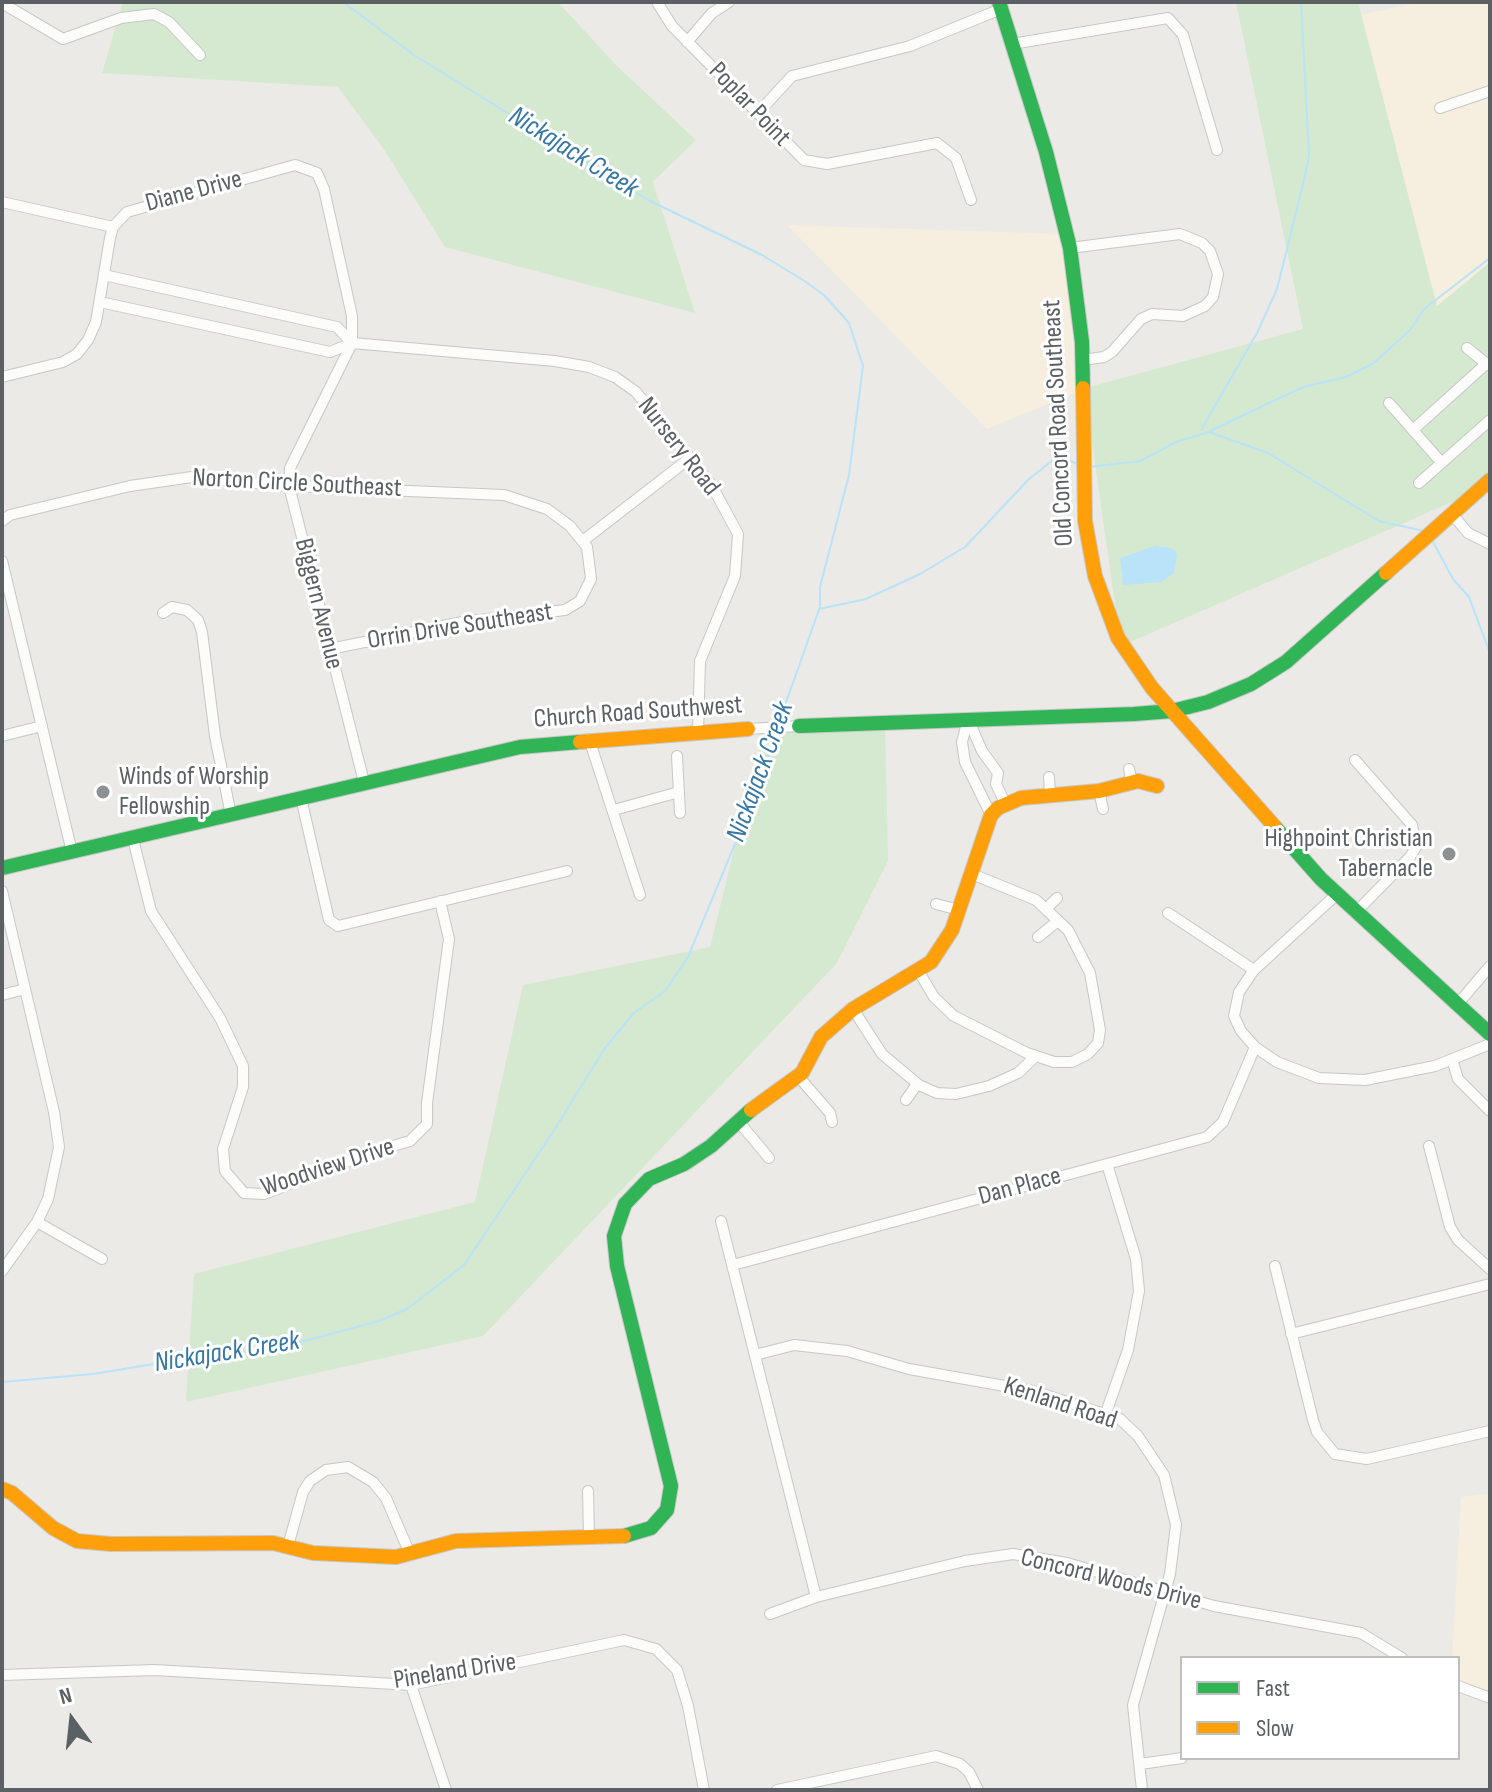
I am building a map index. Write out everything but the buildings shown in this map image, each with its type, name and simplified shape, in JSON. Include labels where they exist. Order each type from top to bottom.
[{"type":"street","name":"Poplar Point","points":[[657,2],[687,42],[804,160],[827,164],[937,143],[956,158],[971,200]]},
{"type":"street","points":[[687,42],[712,13],[729,2]]},
{"type":"street","points":[[2,3],[63,39],[121,18],[154,14],[169,22],[200,55]]},
{"type":"street","points":[[758,113],[792,76],[910,46],[1000,6]]},
{"type":"street","name":"Old Concord Road Southeast","points":[[1000,6],[1046,152],[1070,248],[1083,360],[1083,483],[1089,550],[1107,611],[1139,671],[1336,895],[1490,1034]]},
{"type":"street","points":[[1012,44],[1168,18],[1183,35],[1217,150]]},
{"type":"street","points":[[1440,108],[1490,91]]},
{"type":"street","name":"Diane Drive","points":[[2,377],[63,362],[77,354],[88,340],[100,302],[113,227],[127,212],[142,205],[295,165],[312,169],[324,189],[352,316],[352,343]]},
{"type":"street","points":[[2,202],[113,227]]},
{"type":"street","points":[[1070,248],[1180,234],[1202,243],[1210,251],[1218,274],[1213,297],[1205,306],[1183,316],[1152,314],[1141,319],[1112,352],[1104,357],[1083,360]]},
{"type":"street","points":[[104,275],[337,327],[352,343]]},
{"type":"street","points":[[100,302],[330,352],[352,343]]},
{"type":"street","points":[[289,486],[290,468],[352,343]]},
{"type":"street","name":"Nursery Road","points":[[352,343],[589,367],[615,377],[636,392],[711,484],[738,534],[735,576],[700,661],[698,733]]},
{"type":"street","points":[[1414,429],[1488,365],[1467,348]]},
{"type":"street","points":[[1389,403],[1441,462]]},
{"type":"street","points":[[1419,483],[1490,420]]},
{"type":"street","points":[[584,540],[690,458]]},
{"type":"street","name":"Norton Circle Southeast","points":[[2,521],[10,515],[173,478],[504,495],[547,509],[584,540]]},
{"type":"street","name":"Church Road Southwest","points":[[2,868],[520,747],[589,739],[799,726],[1172,711],[1237,691],[1275,669],[1490,480]]},
{"type":"street","name":"Biggern Avenue","points":[[289,486],[364,782]]},
{"type":"street","points":[[1452,514],[1468,533],[1490,544]]},
{"type":"street","name":"Orrin Drive Southeast","points":[[330,649],[463,622],[565,610],[580,601],[591,579],[592,563],[584,540]]},
{"type":"street","points":[[2,561],[72,852]]},
{"type":"street","points":[[163,613],[172,607],[187,610],[198,620],[231,815]]},
{"type":"street","points":[[968,719],[982,751],[998,773],[996,784],[1005,803]]},
{"type":"street","points":[[968,719],[963,752],[991,815]]},
{"type":"street","points":[[2,736],[42,726]]},
{"type":"street","points":[[589,739],[640,895]]},
{"type":"street","points":[[677,756],[680,813]]},
{"type":"street","points":[[1355,760],[1412,825],[1416,847],[1355,913]]},
{"type":"street","points":[[2,1489],[77,1541],[111,1544],[214,1541],[288,1546],[313,1553],[373,1557],[410,1554],[456,1541],[621,1537],[651,1528],[667,1510],[671,1486],[617,1266],[614,1236],[625,1204],[639,1187],[711,1146],[762,1100],[798,1076],[809,1066],[828,1029],[853,1009],[919,972],[946,943],[991,815],[1005,803],[1099,791],[1130,776],[1157,786]]},
{"type":"street","points":[[1049,777],[1050,795]]},
{"type":"street","points":[[977,789],[996,784]]},
{"type":"street","points":[[1099,791],[1103,809]]},
{"type":"street","points":[[614,810],[679,792]]},
{"type":"street","points":[[301,798],[332,924],[345,925],[567,871]]},
{"type":"street","name":"Woodview Drive","points":[[133,839],[155,920],[220,1018],[243,1066],[243,1087],[223,1149],[225,1171],[244,1193],[264,1194],[372,1152],[410,1141],[427,1124],[427,1103],[449,939],[440,901]]},
{"type":"street","points":[[919,972],[934,997],[954,1016],[1036,1056],[1054,1062],[1072,1062],[1094,1049],[1100,1037],[1085,957],[1068,930],[1047,908],[1022,892],[972,874]]},
{"type":"street","points":[[2,891],[54,1112],[59,1147],[55,1177],[37,1222],[2,1271]]},
{"type":"street","points":[[1336,895],[1254,970],[1234,1007],[1237,1025],[1255,1047],[1293,1070],[1336,1080],[1393,1076],[1490,1044]]},
{"type":"street","points":[[1047,908],[1057,898]]},
{"type":"street","points":[[936,904],[959,910]]},
{"type":"street","points":[[1168,913],[1254,970]]},
{"type":"street","points":[[1038,937],[1058,921]]},
{"type":"street","points":[[1457,1005],[1490,966]]},
{"type":"street","points":[[2,995],[25,989]]},
{"type":"street","points":[[853,1009],[870,1040],[917,1084],[946,1094],[989,1086],[1018,1073],[1036,1056]]},
{"type":"street","name":"Dan Place","points":[[733,1265],[1207,1137],[1223,1122],[1255,1047]]},
{"type":"street","points":[[1452,1059],[1458,1079],[1490,1111]]},
{"type":"street","points":[[798,1076],[830,1113],[832,1122]]},
{"type":"street","points":[[906,1100],[917,1084]]},
{"type":"street","points":[[739,1122],[769,1158]]},
{"type":"street","points":[[1429,1146],[1450,1227],[1458,1240],[1490,1269]]},
{"type":"street","points":[[1106,1413],[1128,1350],[1139,1291],[1136,1259],[1107,1164]]},
{"type":"street","points":[[721,1221],[816,1597]]},
{"type":"street","points":[[37,1222],[102,1259]]},
{"type":"street","points":[[1275,1266],[1317,1432],[1335,1454],[1367,1459],[1490,1431]]},
{"type":"street","points":[[1291,1334],[1490,1284]]},
{"type":"street","name":"Kenland Road","points":[[755,1355],[794,1345],[815,1345],[909,1369],[1033,1391],[1120,1419],[1154,1455],[1173,1501],[1175,1554],[1133,1705],[1142,1790]]},
{"type":"street","points":[[288,1546],[303,1492],[310,1481],[326,1470],[348,1467],[373,1482],[386,1498],[410,1554]]},
{"type":"street","points":[[588,1491],[589,1538]]},
{"type":"street","name":"Concord Woods Drive","points":[[770,1614],[816,1597],[965,1561],[1013,1554],[1067,1563],[1214,1606],[1361,1633],[1399,1656]]},
{"type":"street","name":"Pineland Drive","points":[[2,1675],[155,1670],[411,1685],[624,1640],[656,1649],[677,1670],[704,1790]]},
{"type":"street","points":[[411,1685],[446,1790]]},
{"type":"street","points":[[1460,1687],[1490,1698]]},
{"type":"street","points":[[777,1790],[936,1756],[960,1764],[969,1772],[978,1790]]},
{"type":"street","points":[[1140,1764],[1180,1758]]},
{"type":"shaded area","points":[[1421,2],[1490,2],[1490,262],[1437,307],[1361,15]]},
{"type":"shaded area","points":[[787,225],[1066,234],[1089,387],[987,429]]},
{"type":"shaded area","points":[[1490,1493],[1490,1699],[1460,1687],[1460,1656],[1452,1656],[1461,1497]]},
{"type":"green space","points":[[123,2],[558,2],[616,65],[696,140],[653,182],[695,313],[445,247],[385,151],[338,87],[102,73]]},
{"type":"green space","points":[[1236,2],[1358,2],[1437,306],[1490,262],[1490,474],[1466,496],[1121,646],[1086,401],[1089,387],[1303,329]]},
{"type":"green space","points":[[885,719],[888,861],[837,963],[483,1336],[186,1402],[194,1274],[475,1202],[523,985],[710,947],[764,729]]},
{"type":"water","points":[[1155,546],[1172,548],[1177,554],[1174,573],[1161,582],[1123,585],[1120,558]]},
{"type":"waterway","name":"Nickajack Creek","points":[[343,2],[414,55],[648,200],[762,255],[803,280],[824,295],[849,323],[863,366],[849,475],[820,587],[820,607],[779,722]]},
{"type":"waterway","points":[[1201,430],[1257,333],[1277,289],[1303,184],[1309,156],[1301,2]]},
{"type":"waterway","points":[[1210,431],[1303,387],[1346,377],[1374,363],[1410,330],[1424,309],[1490,258]]},
{"type":"waterway","points":[[1090,467],[1140,461],[1176,442],[1209,432],[1268,453],[1379,521],[1424,531]]},
{"type":"waterway","points":[[819,609],[866,599],[920,574],[965,547],[1029,479],[1058,456],[1080,465]]},
{"type":"waterway","points":[[1433,542],[1453,579],[1469,597],[1490,653]]},
{"type":"waterway","name":"Nickajack Creek","points":[[2,1382],[93,1374],[234,1351],[267,1351],[379,1321],[407,1309],[464,1265],[605,1048],[634,1013],[665,991],[688,957],[757,791],[776,732]]},
{"type":"traffic: fast","points":[[999,2],[1046,152],[1070,248],[1082,342],[1083,388]]},
{"type":"traffic: fast","points":[[799,726],[1134,714],[1172,711],[1208,702],[1251,684],[1286,662],[1386,573]]},
{"type":"traffic: fast","points":[[2,868],[520,747],[580,742]]},
{"type":"traffic: fast","points":[[1275,827],[1321,879],[1490,1034]]},
{"type":"traffic: fast","points":[[624,1536],[651,1528],[667,1510],[671,1486],[617,1266],[614,1236],[625,1204],[649,1179],[684,1164],[711,1146],[751,1110]]},
{"type":"traffic: slow","points":[[1083,388],[1085,521],[1095,576],[1118,638],[1152,688],[1275,827]]},
{"type":"traffic: slow","points":[[1386,573],[1490,480]]},
{"type":"traffic: slow","points":[[580,742],[748,729]]},
{"type":"traffic: slow","points":[[751,1110],[802,1073],[821,1037],[853,1009],[931,962],[952,930],[991,815],[998,808],[1021,798],[1099,791],[1138,781],[1157,786]]},
{"type":"traffic: slow","points":[[2,1489],[12,1493],[53,1528],[77,1541],[111,1544],[273,1543],[313,1553],[396,1557],[456,1541],[624,1536]]},
{"type":"place","name":"Winds of Worship Fellowship","points":[[103,792]]},
{"type":"place","name":"Highpoint Christian Tabernacle","points":[[1449,854]]}]
